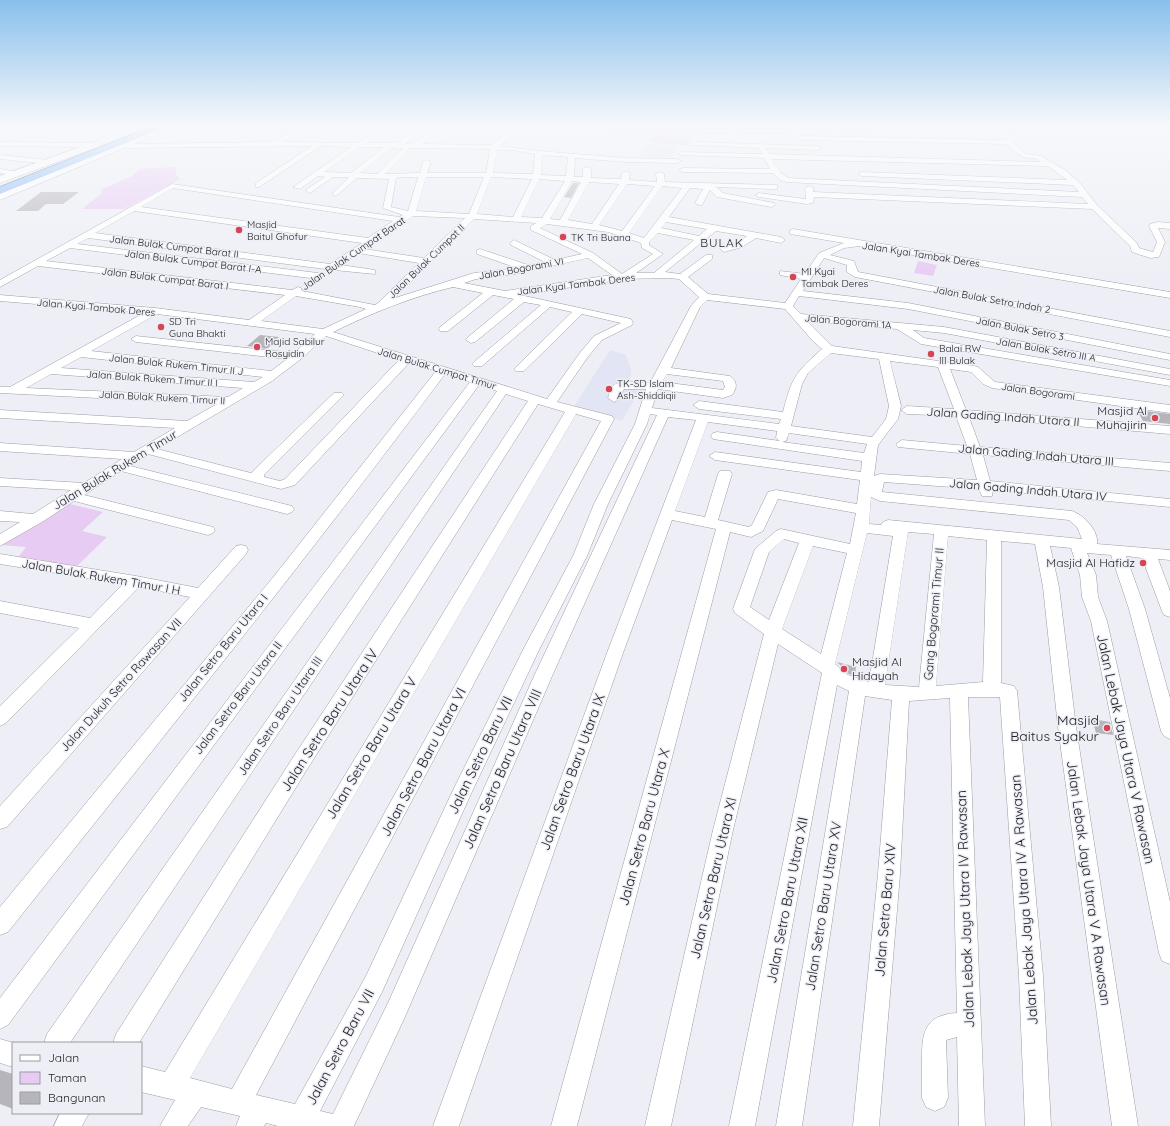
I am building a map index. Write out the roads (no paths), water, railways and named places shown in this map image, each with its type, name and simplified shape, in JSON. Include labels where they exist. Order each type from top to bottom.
[{"type":"highway","points":[[0,184],[14,179]]},
{"type":"highway","points":[[0,191],[31,179]]},
{"type":"main road","points":[[0,197],[36,179]]},
{"type":"street","points":[[259,185],[269,179]]},
{"type":"street","points":[[297,187],[310,179]]},
{"type":"street","points":[[310,192],[327,179]]},
{"type":"street","points":[[336,194],[351,179]]},
{"type":"street","points":[[393,179],[387,208],[411,213],[545,221],[624,234],[645,242]]},
{"type":"street","name":"Jalan Bulak Cumpat Barat","points":[[251,323],[378,234],[411,213],[423,179]]},
{"type":"street","points":[[472,216],[487,179]]},
{"type":"street","points":[[516,219],[536,179]]},
{"type":"street","points":[[570,179],[545,221],[534,228],[562,240],[590,255],[623,277],[659,254],[644,246],[645,242]]},
{"type":"street","points":[[562,224],[587,179]]},
{"type":"street","points":[[594,179],[710,186],[792,187]]},
{"type":"street","points":[[624,234],[661,183],[660,179]]},
{"type":"street","points":[[707,179],[710,181],[710,186],[718,193],[771,205]]},
{"type":"street","points":[[748,179],[782,179],[811,182],[1084,195]]},
{"type":"street","points":[[977,179],[1075,183]]},
{"type":"street","points":[[1069,179],[1075,183],[1094,207],[1134,245],[1135,250],[1150,255],[1156,255],[1161,242],[1153,226],[1170,226]]},
{"type":"street","points":[[562,240],[594,228],[625,181]]},
{"type":"street","points":[[718,193],[757,194],[807,202],[810,201],[809,194],[811,182]]},
{"type":"street","points":[[645,242],[665,219],[688,185]]},
{"type":"street","points":[[0,284],[132,208],[174,186],[401,220]]},
{"type":"street","points":[[699,203],[710,186]]},
{"type":"street","points":[[809,194],[1094,207]]},
{"type":"street","points":[[145,201],[378,234]]},
{"type":"street","points":[[132,208],[368,241]]},
{"type":"street","name":"Jalan Bulak Cumpat II","points":[[378,307],[472,216]]},
{"type":"street","points":[[665,219],[781,240]]},
{"type":"street","points":[[655,276],[715,227]]},
{"type":"street","points":[[656,230],[702,239]]},
{"type":"street","points":[[717,240],[728,230]]},
{"type":"street","points":[[793,232],[860,243]]},
{"type":"street","name":"Jalan Bulak Cumpat Barat II","points":[[87,235],[372,272]]},
{"type":"street","points":[[724,249],[739,245],[755,235]]},
{"type":"street","name":"Jalan Kyai Tambak Deres","points":[[788,306],[822,256],[842,246],[860,243],[1170,295]]},
{"type":"street","points":[[514,244],[555,263]]},
{"type":"street","name":"Jalan Bulak Cumpat Barat I-A","points":[[68,245],[318,276]]},
{"type":"street","points":[[355,250],[425,261]]},
{"type":"street","points":[[480,252],[527,268]]},
{"type":"street","name":"Jalan Bogorami VI","points":[[453,284],[469,276],[527,268],[590,255]]},
{"type":"street","name":"Jalan Bulak Setro Indah 2","points":[[822,256],[851,264],[852,272],[855,274],[1170,334]]},
{"type":"street","points":[[709,257],[682,277],[705,297],[788,306],[817,339],[829,349],[804,371],[796,384],[783,429],[781,445]]},
{"type":"street","name":"Jalan Bulak Cumpat Barat I","points":[[36,263],[295,292],[378,307]]},
{"type":"street","points":[[480,265],[497,273]]},
{"type":"street","points":[[783,273],[808,277]]},
{"type":"street","name":"Jalan Kyai Tambak Deres","points":[[0,298],[155,311],[324,332],[378,307],[430,289],[453,284],[505,294],[623,277],[682,277]]},
{"type":"street","points":[[444,329],[491,291]]},
{"type":"street","name":"Jalan Bulak Setro 3","points":[[798,293],[908,306],[1170,357]]},
{"type":"street","points":[[505,294],[521,299],[629,322],[598,338],[542,401]]},
{"type":"street","name":"Jalan Setro Baru VII","points":[[302,1118],[374,984],[459,799],[532,648],[580,556],[601,504],[641,424],[653,387],[664,370],[696,306],[705,297]]},
{"type":"street","points":[[470,340],[521,299]]},
{"type":"street","name":"Jalan Setro Baru Utara II","points":[[0,1017],[478,372],[548,304]]},
{"type":"street","points":[[5,391],[47,370],[155,311]]},
{"type":"street","points":[[520,368],[579,311]]},
{"type":"street","name":"Jalan Bogorami 1A","points":[[798,317],[898,325]]},
{"type":"street","points":[[898,325],[921,341],[1170,383]]},
{"type":"street","name":"Jalan Bulak Setro III A","points":[[898,325],[944,330],[1170,372]]},
{"type":"street","name":"Jalan Bulak Cumpat Timur","points":[[324,332],[406,359],[443,369],[478,372],[504,388],[572,410],[607,418],[611,409]]},
{"type":"street","name":"Jalan Bulak Rukem Timur II","points":[[5,391],[232,402],[274,375],[297,357],[324,332]]},
{"type":"street","points":[[136,340],[297,357]]},
{"type":"street","name":"Jalan Bogorami","points":[[829,349],[974,369],[980,373],[984,380],[992,385],[1170,409]]},
{"type":"street","name":"Jalan Bulak Rukem Timur II J","points":[[78,353],[274,375]]},
{"type":"street","name":"Jalan Setro Baru Utara XII","points":[[742,1126],[829,669],[861,528],[869,458],[875,441],[892,419],[895,406],[884,357]]},
{"type":"street","points":[[0,447],[142,453],[281,485],[290,482],[406,359]]},
{"type":"street","points":[[861,528],[895,528],[1082,544],[1091,542],[1084,524],[1072,516],[992,507],[984,485],[975,450],[942,365]]},
{"type":"street","name":"Jalan Setro Baru Utara I","points":[[0,924],[324,524],[391,440],[443,369]]},
{"type":"street","name":"Jalan Bulak Rukem Timur II I","points":[[47,370],[257,386]]},
{"type":"street","points":[[653,387],[723,394],[728,393],[730,387],[730,381],[726,378],[664,370]]},
{"type":"street","name":"Jalan Setro Baru Utara VI","points":[[249,1112],[611,409],[618,388],[622,386],[653,387]]},
{"type":"street","name":"Jalan Setro Baru Utara III","points":[[57,1042],[504,388]]},
{"type":"street","points":[[257,479],[257,474],[338,395]]},
{"type":"street","name":"Jalan Setro Baru Utara IV","points":[[125,1042],[299,765],[542,401]]},
{"type":"street","name":"Jalan Bulak Rukem Timur","points":[[0,541],[142,453],[232,402]]},
{"type":"street","name":"Jalan Setro Baru Utara V","points":[[170,1086],[572,410]]},
{"type":"street","points":[[645,410],[664,413],[701,412],[787,416]]},
{"type":"street","name":"Jalan Gading Indah Utara II","points":[[907,410],[1170,430]]},
{"type":"street","points":[[701,412],[783,429],[875,441]]},
{"type":"street","name":"Jalan Setro Baru Utara IX","points":[[446,1126],[615,653],[667,514],[701,412]]},
{"type":"street","name":"Jalan Setro Baru Utara VIII","points":[[342,1126],[396,1011],[601,547],[636,476],[664,413]]},
{"type":"street","points":[[0,414],[190,425]]},
{"type":"street","points":[[717,436],[869,458]]},
{"type":"street","name":"Jalan Gading Indah Utara III","points":[[902,444],[1170,467]]},
{"type":"street","points":[[715,456],[868,477]]},
{"type":"street","points":[[119,467],[287,509]]},
{"type":"street","name":"Jalan Setro Baru Utara X","points":[[564,1126],[717,526],[725,474]]},
{"type":"street","name":"Jalan Gading Indah Utara IV","points":[[992,507],[880,497],[876,493],[878,480],[885,478],[984,485],[1170,503]]},
{"type":"street","points":[[0,482],[86,487]]},
{"type":"street","points":[[667,514],[717,526],[751,532],[756,531],[773,495],[776,494],[864,510]]},
{"type":"street","points":[[72,496],[208,530]]},
{"type":"street","points":[[0,516],[37,519]]},
{"type":"street","points":[[895,528],[940,535],[1170,556]]},
{"type":"street","name":"Jalan Setro Baru Utara XV","points":[[789,1126],[895,528]]},
{"type":"street","points":[[855,550],[781,534],[762,549],[741,609],[829,669],[839,679],[867,689],[901,693],[959,691],[992,687],[994,539]]},
{"type":"street","name":"Gang Bogorami Timur II","points":[[927,693],[940,535]]},
{"type":"street","name":"Jalan Setro Baru Utara XI","points":[[658,1126],[723,830],[773,631],[807,540]]},
{"type":"street","name":"Jalan Lebak Jaya Utara V A Rawasan","points":[[1042,544],[1051,587],[1067,727],[1125,1126]]},
{"type":"street","name":"Jalan Lebak Jaya Utara V Rawasan","points":[[1078,547],[1088,575],[1090,597],[1099,621],[1170,954]]},
{"type":"street","name":"Jalan Dukuh Setro Rawasan VII","points":[[0,820],[241,550]]},
{"type":"street","points":[[1117,551],[1137,609],[1170,731]]},
{"type":"street","points":[[1148,554],[1170,611]]},
{"type":"street","name":"Jalan Bulak Rukem Timur I H","points":[[0,559],[136,581],[202,594]]},
{"type":"street","points":[[0,718],[136,581]]},
{"type":"street","points":[[4,612],[92,624]]},
{"type":"street","name":"Jalan Lebak Jaya Utara IV A Rawasan","points":[[992,687],[1008,690],[1009,695],[1031,976],[1038,1126]]},
{"type":"street","name":"Jalan Lebak Jaya Utara IV Rawasan","points":[[959,691],[972,1126]]},
{"type":"street","name":"Jalan Setro Baru XIV","points":[[866,1126],[888,874],[901,693]]},
{"type":"street","points":[[935,1098],[934,1037],[937,1030],[941,1027],[968,1025]]},
{"type":"street","points":[[142,1079],[195,1093],[249,1112],[302,1118],[330,1126]]},
{"type":"street","points":[[174,1126],[195,1093]]},
{"type":"street","points":[[67,1126],[75,1114]]},
{"type":"place","name":"Masjid Baitul Ghofur","points":[[239,230]]},
{"type":"place","name":"TK Tri Buana","points":[[563,237]]},
{"type":"place","name":"MI Kyai Tambak Deres","points":[[793,277]]},
{"type":"place","name":"SD Tri Guna Bhakti","points":[[161,327]]},
{"type":"place","name":"Majid Sabilur Rosyidin","points":[[257,347]]},
{"type":"place","name":"Balai RW III Bulak","points":[[931,354]]},
{"type":"place","name":"TK-SD Islam Ash-Shiddiqii","points":[[609,389]]},
{"type":"place","name":"Masjid Al Muhajirin","points":[[1155,418]]},
{"type":"place","name":"Masjid Al Hafidz","points":[[1143,563]]},
{"type":"place","name":"Masjid Al Hidayah","points":[[844,669]]},
{"type":"place","name":"Masjid Baitus Syakur","points":[[1107,728]]},
{"type":"district","name":"BULAK","points":[[722,243]]}]
